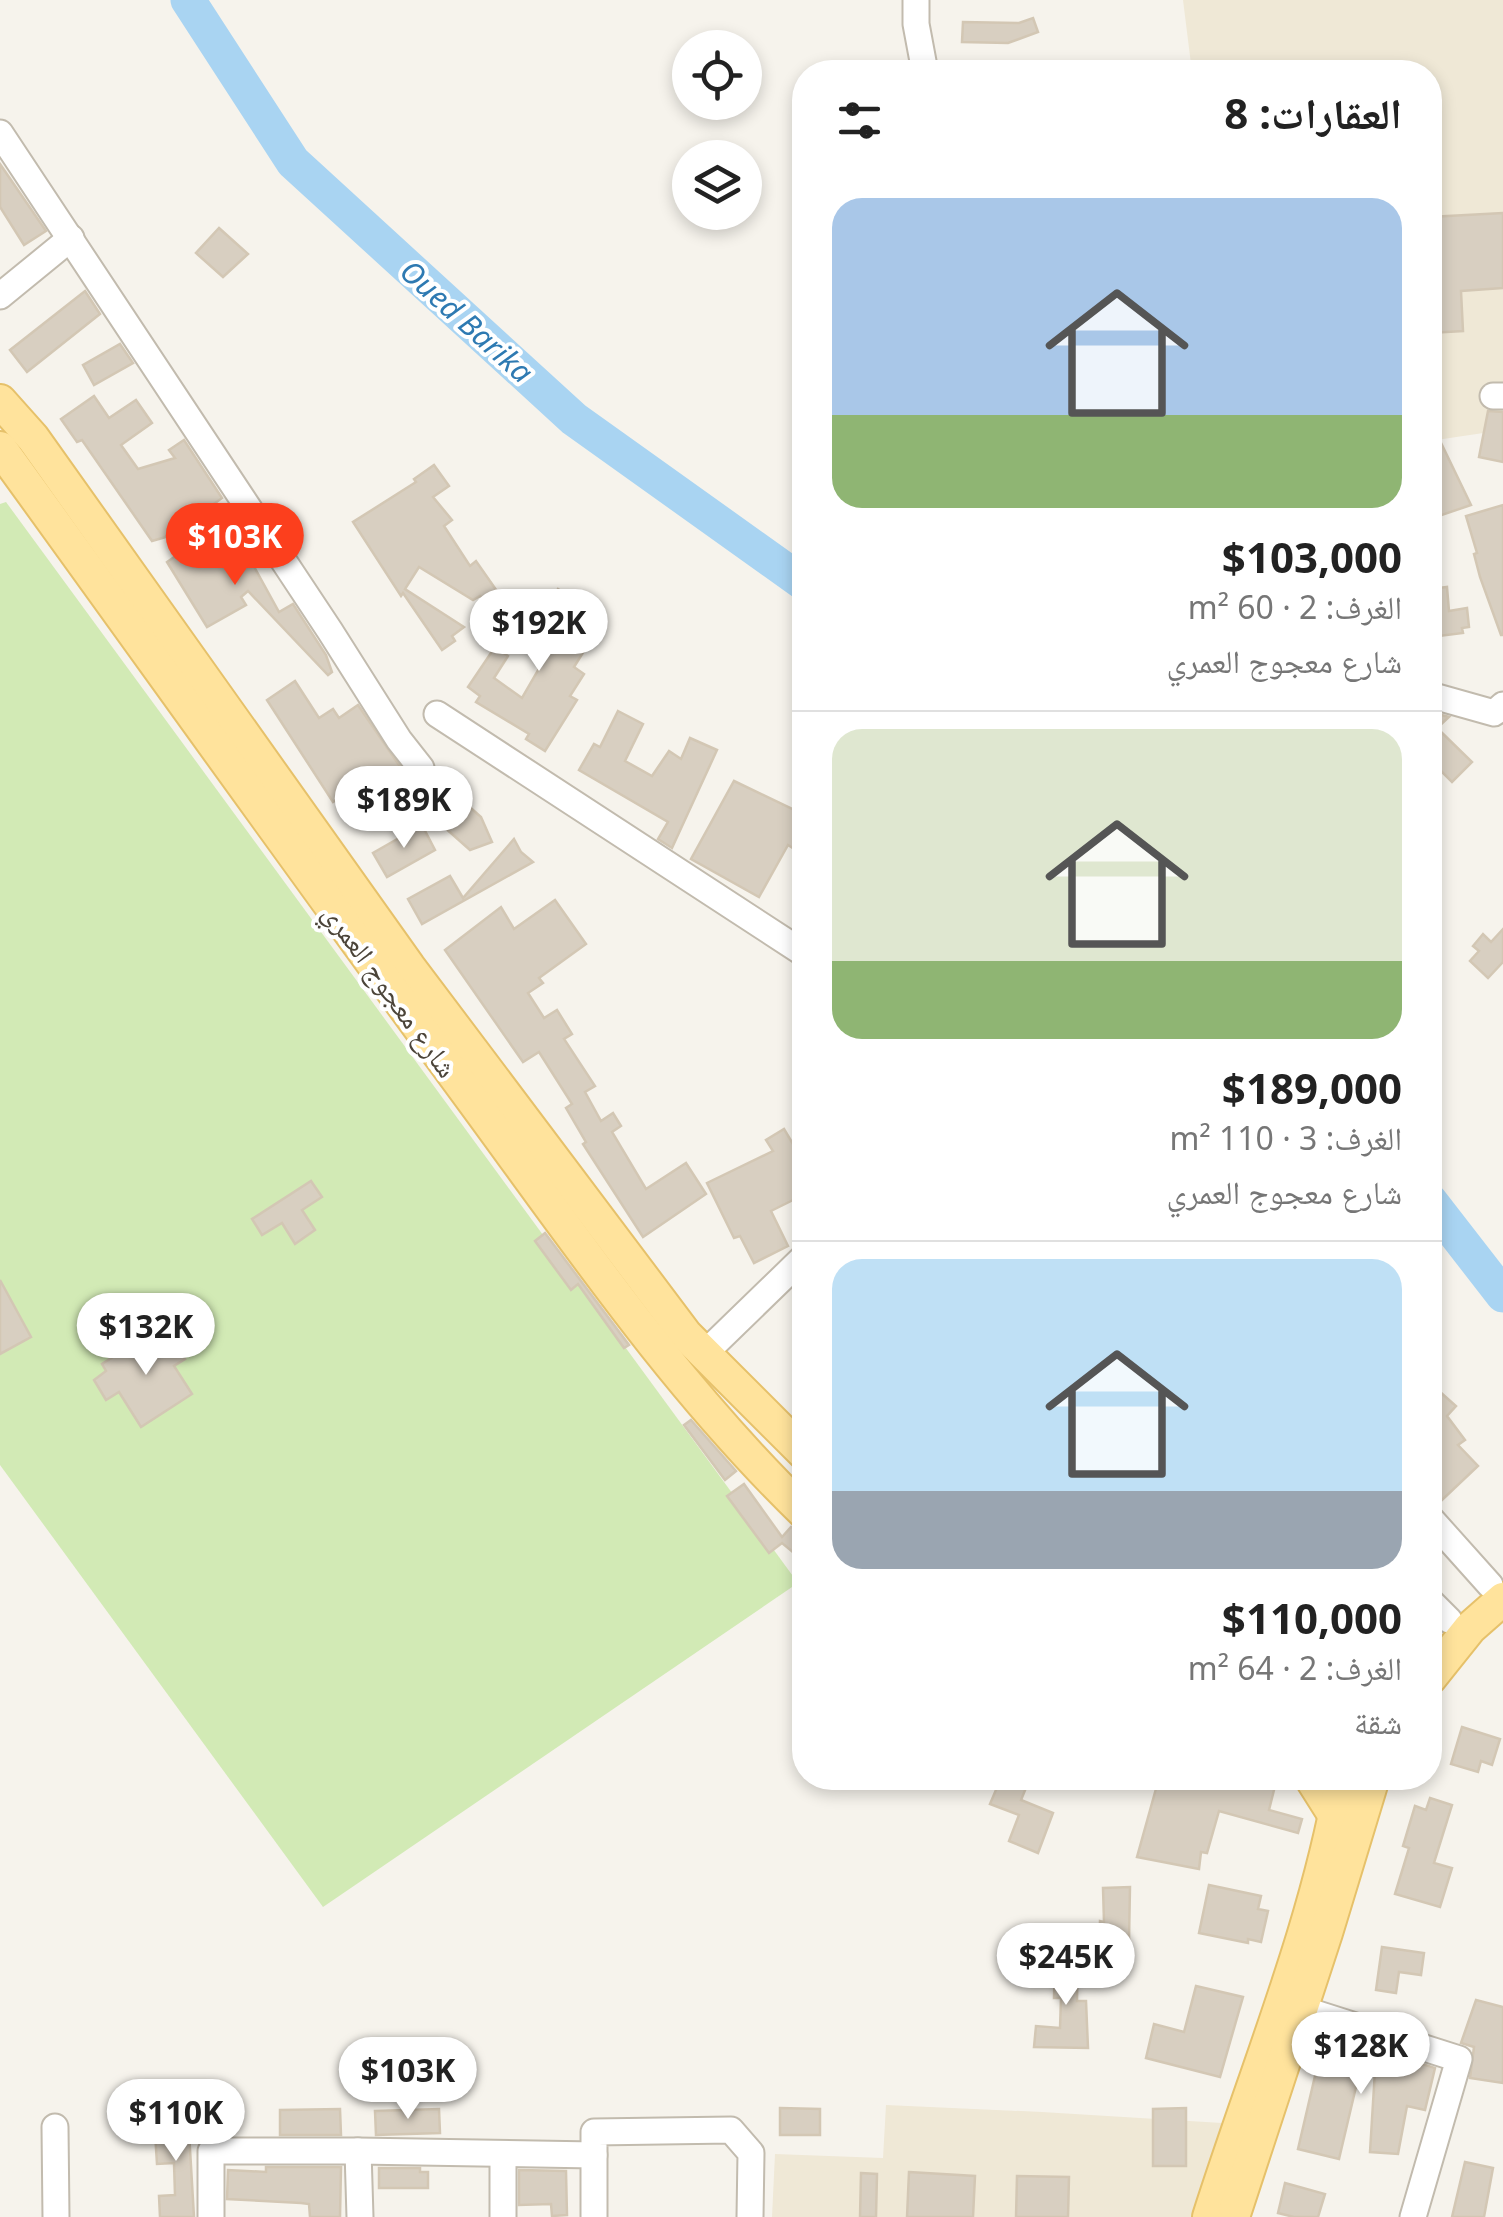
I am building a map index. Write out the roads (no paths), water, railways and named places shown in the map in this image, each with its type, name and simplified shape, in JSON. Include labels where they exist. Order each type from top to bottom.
[{"type":"main road","name":"شارع معجوج العمري","points":[[0,401],[33,438],[409,967],[686,1335],[792,1441]]},
{"type":"main road","name":"شارع معجوج العمري","points":[[0,448],[242,788],[667,1364],[744,1453],[792,1499]]},
{"type":"main road","points":[[1442,1618],[1499,1586]]},
{"type":"main road","points":[[1442,1663],[1499,1586]]},
{"type":"main road","points":[[1319,1790],[1336,1816]]},
{"type":"main road","points":[[1209,2217],[1306,1923],[1340,1790]]},
{"type":"main road","points":[[1233,2217],[1369,1790]]},
{"type":"street","points":[[916,0],[922,60]]},
{"type":"street","points":[[0,133],[421,768]]},
{"type":"street","points":[[0,296],[71,238]]},
{"type":"street","points":[[1442,698],[1494,713],[1503,704]]},
{"type":"street","points":[[437,714],[792,946]]},
{"type":"street","points":[[705,1353],[792,1269]]},
{"type":"street","points":[[1442,1530],[1499,1586]]},
{"type":"street","points":[[1302,2009],[1459,2059],[1413,2217]]},
{"type":"street","points":[[55,2128],[56,2217]]},
{"type":"street","points":[[594,2217],[594,2132],[732,2130],[751,2153],[750,2217]]},
{"type":"street","points":[[211,2217],[210,2151],[594,2155]]},
{"type":"street","points":[[358,2151],[360,2217]]},
{"type":"street","points":[[503,2154],[503,2217]]},
{"type":"waterway","name":"Oued Barika","points":[[188,0],[293,162],[574,419],[792,575]]},
{"type":"waterway","name":"Oued Barika","points":[[1442,1216],[1503,1295]]}]
